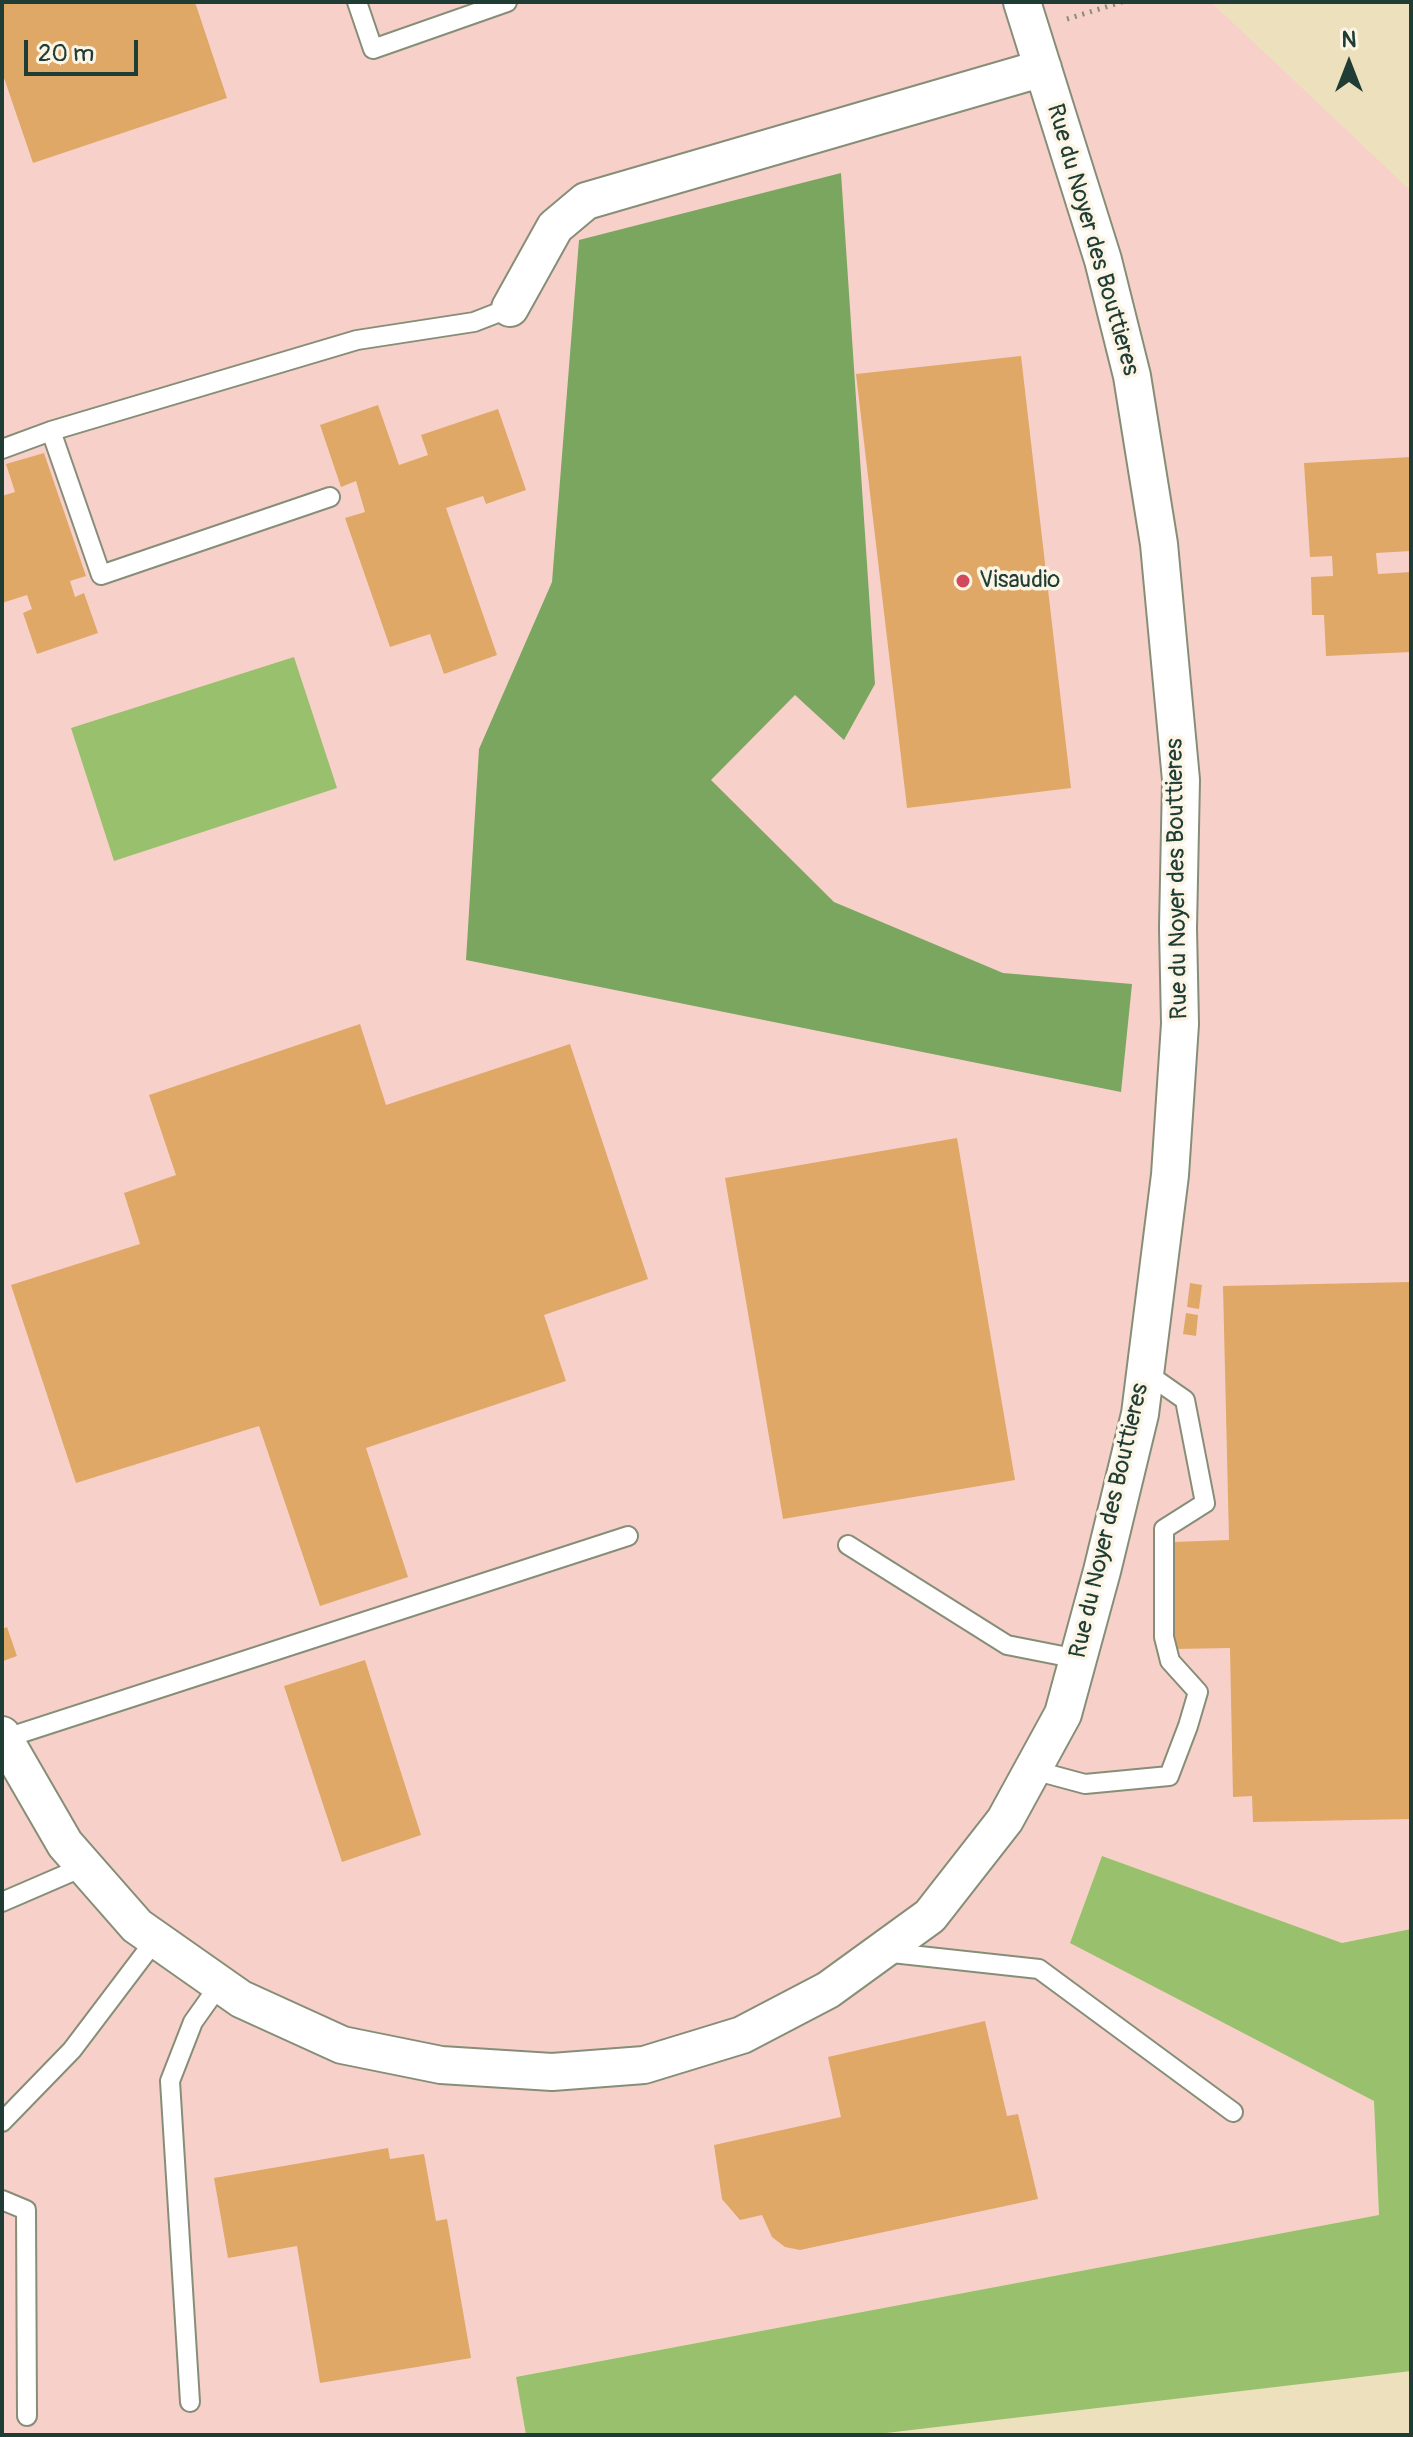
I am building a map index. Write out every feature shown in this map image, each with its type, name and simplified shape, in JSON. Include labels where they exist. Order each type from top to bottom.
[{"type":"street","name":"Rue du Noyer des Bouttieres","points":[[3,1737],[65,1844],[137,1926],[241,1999],[342,2045],[441,2065],[552,2072],[644,2065],[742,2035],[828,1990],[930,1916],[1005,1820],[1063,1714],[1140,1414],[1170,1175],[1180,1024],[1181,780],[1159,544],[1132,376],[1103,260],[1027,16]]},
{"type":"street","points":[[510,308],[555,227],[586,201],[1043,68]]},
{"type":"lane","points":[[357,2],[373,49],[507,2]]},
{"type":"lane","points":[[2,449],[51,431],[357,340],[474,322],[510,308]]},
{"type":"lane","points":[[51,431],[101,575],[330,497]]},
{"type":"lane","points":[[1033,1770],[1085,1784],[1169,1776],[1198,1692],[1170,1661],[1164,1637],[1164,1529],[1205,1503],[1185,1400],[1145,1372]]},
{"type":"lane","points":[[3,1737],[628,1536]]},
{"type":"lane","points":[[848,1545],[1007,1645],[1078,1659]]},
{"type":"lane","points":[[2,1902],[83,1867]]},
{"type":"lane","points":[[2,2122],[72,2050],[156,1939]]},
{"type":"lane","points":[[881,1952],[1039,1969],[1233,2112]]},
{"type":"lane","points":[[190,2402],[170,2081],[193,2022],[220,1984]]},
{"type":"lane","points":[[2,2200],[26,2210],[27,2416]]},
{"type":"path","points":[[1027,16],[1122,2]]},
{"type":"shaded area","points":[[2,2],[1211,2],[1411,191],[1411,1929],[1342,1943],[1102,1856],[1070,1942],[1374,2101],[1379,2215],[516,2377],[526,2435],[2,2435]]},
{"type":"green space","points":[[841,173],[875,684],[844,740],[795,695],[711,780],[834,902],[1003,973],[1132,984],[1121,1092],[466,960],[479,749],[552,582],[579,240]]},
{"type":"green space","points":[[294,657],[337,788],[114,861],[71,728]]},
{"type":"green space","points":[[1102,1856],[1342,1943],[1411,1929],[1411,2371],[869,2435],[526,2435],[516,2377],[1379,2215],[1374,2101],[1070,1943]]},
{"type":"building","points":[[2,2],[195,2],[227,98],[33,163],[2,72]]},
{"type":"building","name":"Visaudio","points":[[1021,356],[1071,788],[907,808],[856,374]]},
{"type":"building","points":[[378,405],[399,465],[428,455],[421,435],[498,409],[526,490],[486,504],[483,496],[446,508],[497,655],[444,674],[430,634],[390,647],[345,518],[365,512],[356,481],[341,487],[320,425]]},
{"type":"building","points":[[44,453],[86,576],[70,581],[75,597],[84,593],[98,633],[37,654],[23,613],[32,609],[27,595],[2,603],[2,496],[15,492],[6,464]]},
{"type":"building","points":[[1411,457],[1411,551],[1376,553],[1378,574],[1411,572],[1411,652],[1326,656],[1324,615],[1312,615],[1311,577],[1333,576],[1332,556],[1310,557],[1304,463]]},
{"type":"building","points":[[360,1024],[386,1105],[570,1044],[648,1279],[544,1315],[566,1381],[366,1448],[408,1577],[320,1606],[259,1426],[76,1483],[11,1285],[140,1244],[124,1193],[176,1175],[149,1095]]},
{"type":"building","points":[[957,1138],[1015,1480],[783,1519],[725,1178]]},
{"type":"building","points":[[1411,1282],[1411,1819],[1253,1822],[1252,1796],[1233,1797],[1230,1648],[1175,1649],[1173,1542],[1229,1540],[1223,1286]]},
{"type":"building","points":[[1190,1283],[1202,1285],[1199,1309],[1187,1307]]},
{"type":"building","points":[[1186,1313],[1198,1315],[1196,1336],[1183,1334]]},
{"type":"building","points":[[7,1627],[17,1656],[3,1661],[2,1629]]},
{"type":"building","points":[[365,1660],[421,1835],[342,1862],[284,1686]]},
{"type":"building","points":[[985,2021],[1007,2116],[1018,2114],[1038,2199],[800,2250],[785,2247],[772,2237],[762,2215],[740,2220],[722,2199],[714,2145],[841,2117],[828,2057]]},
{"type":"building","points":[[388,2148],[390,2159],[424,2154],[436,2221],[447,2219],[471,2358],[320,2383],[297,2246],[228,2258],[214,2178]]},
{"type":"place","name":"Visaudio","points":[[963,581]]}]
